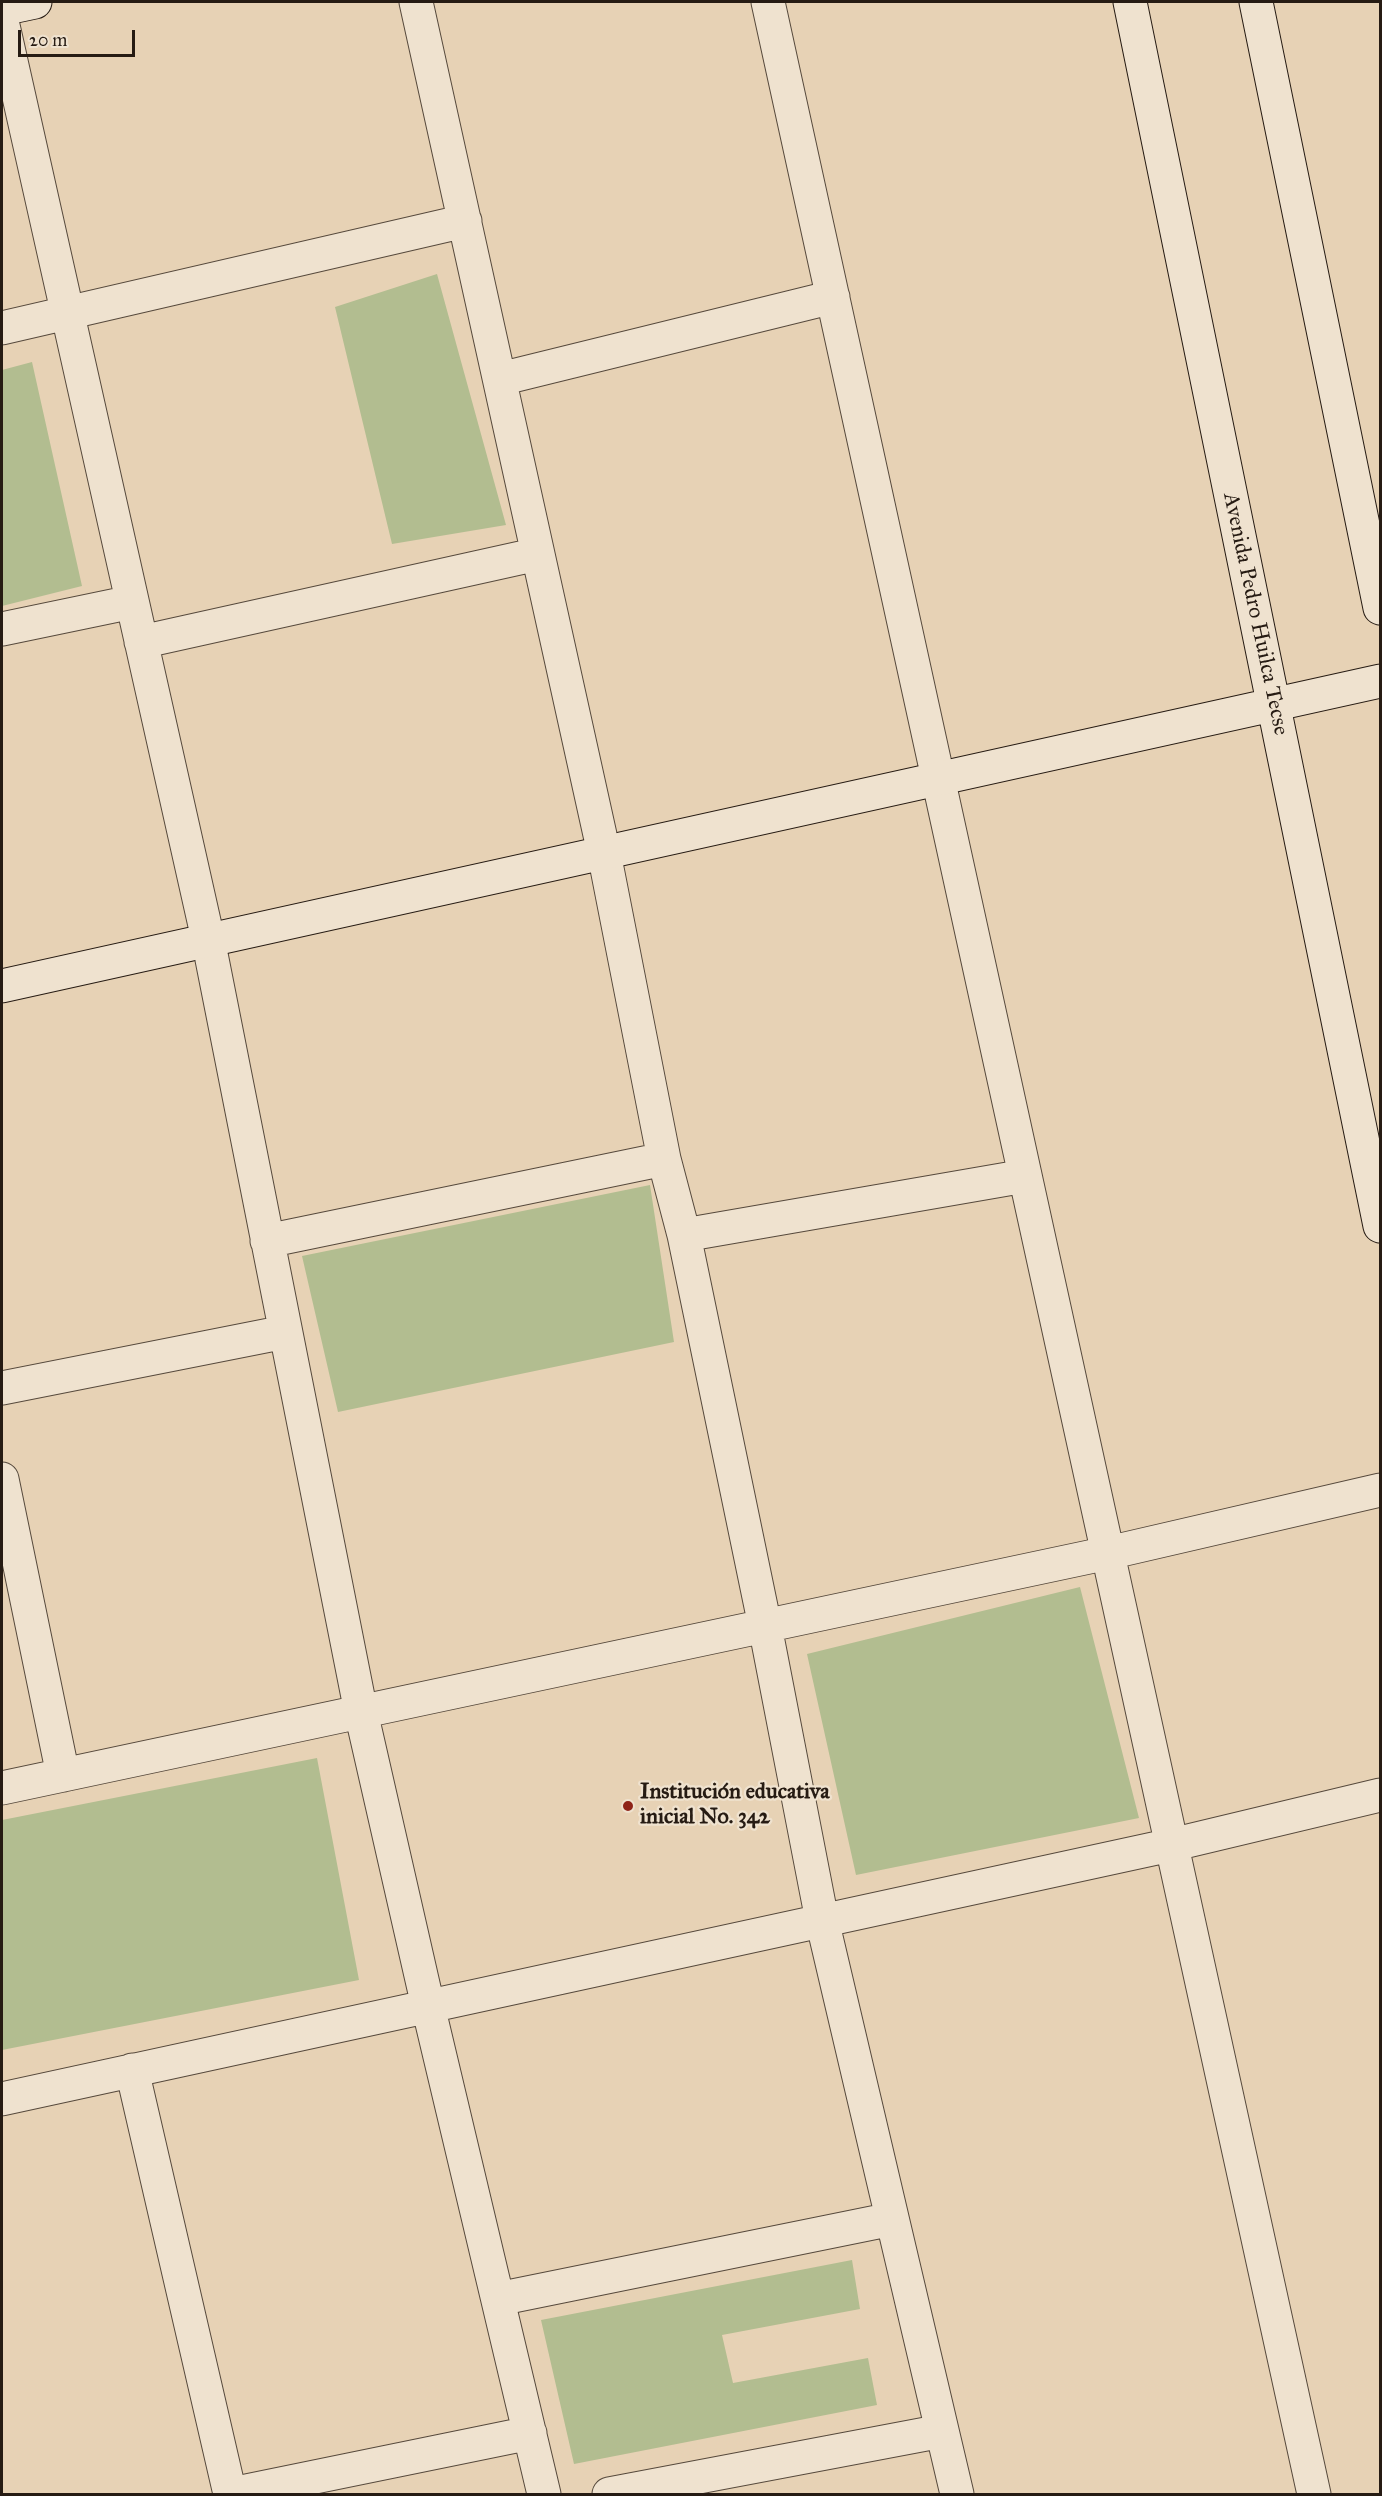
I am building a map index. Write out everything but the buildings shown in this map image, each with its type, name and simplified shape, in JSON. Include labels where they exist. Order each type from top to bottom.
[{"type":"street","points":[[2,9],[35,2]]},
{"type":"street","points":[[416,2],[604,853],[664,1159],[684,1235],[765,1626],[822,1920],[957,2494]]},
{"type":"street","points":[[768,2],[1314,2494]]},
{"type":"street","name":"Avenida Pedro Huilca Tecse","points":[[1130,2],[1380,1226]]},
{"type":"street","points":[[1256,2],[1380,608]]},
{"type":"street","points":[[2,21],[208,939],[361,1712],[544,2494]]},
{"type":"street","points":[[2,328],[465,221]]},
{"type":"street","points":[[500,379],[833,297]]},
{"type":"street","points":[[141,642],[538,554]]},
{"type":"street","points":[[2,629],[132,602]]},
{"type":"street","points":[[2,986],[1380,681]]},
{"type":"street","points":[[267,1241],[664,1159]]},
{"type":"street","points":[[684,1235],[1025,1176]]},
{"type":"street","points":[[2,1388],[285,1332]]},
{"type":"street","points":[[2,1479],[63,1775]]},
{"type":"street","points":[[2,1788],[1108,1553],[1380,1490]]},
{"type":"street","points":[[2,2099],[1171,1845],[1380,1795]]},
{"type":"street","points":[[132,2070],[231,2494],[530,2433]]},
{"type":"street","points":[[498,2299],[892,2219]]},
{"type":"street","points":[[609,2494],[942,2431]]},
{"type":"green space","points":[[437,274],[506,525],[392,544],[335,307]]},
{"type":"green space","points":[[32,362],[82,586],[2,606],[2,370]]},
{"type":"green space","points":[[650,1185],[674,1342],[338,1412],[302,1256]]},
{"type":"green space","points":[[1080,1587],[1139,1818],[856,1875],[807,1654]]},
{"type":"green space","points":[[317,1758],[359,1980],[2,2050],[2,1820]]},
{"type":"green space","points":[[852,2260],[860,2309],[722,2335],[733,2383],[868,2358],[877,2405],[574,2464],[541,2320]]},
{"type":"place","name":"Institución educativa inicial No. 342","points":[[628,1806]]}]
